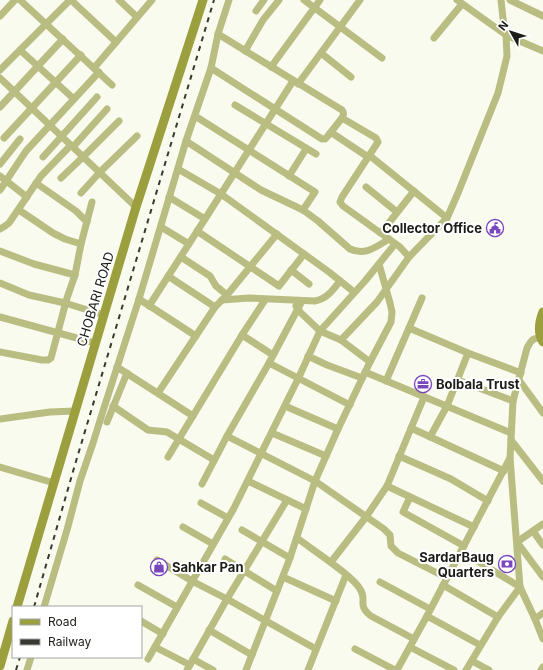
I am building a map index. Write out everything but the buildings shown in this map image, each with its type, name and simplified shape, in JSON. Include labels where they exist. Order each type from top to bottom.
[{"type":"street","points":[[0,16],[15,0]]},
{"type":"street","points":[[20,0],[112,84]]},
{"type":"street","points":[[0,70],[70,0],[116,42]]},
{"type":"street","points":[[119,0],[137,17]]},
{"type":"street","points":[[0,190],[3,178],[74,99],[116,42],[152,0]]},
{"type":"street","name":"CHOBARI ROAD","points":[[17,606],[136,207],[203,0]]},
{"type":"street","points":[[44,606],[80,481],[139,299],[186,140],[211,68],[218,34],[229,0]]},
{"type":"street","points":[[256,11],[264,0]]},
{"type":"street","points":[[245,51],[263,20],[279,0]]},
{"type":"street","points":[[304,0],[382,58]]},
{"type":"street","points":[[271,67],[320,0]]},
{"type":"street","points":[[149,306],[275,108],[321,53],[360,0]]},
{"type":"street","points":[[341,340],[377,302],[409,257],[447,218],[498,93],[507,56],[506,34],[501,0]]},
{"type":"street","points":[[510,0],[543,16]]},
{"type":"street","points":[[434,38],[459,2],[514,39],[543,52]]},
{"type":"street","points":[[211,68],[322,138],[325,139],[332,133],[344,114],[342,110],[218,34]]},
{"type":"street","points":[[0,107],[63,39]]},
{"type":"street","points":[[20,50],[74,99]]},
{"type":"street","points":[[321,53],[351,77]]},
{"type":"street","points":[[4,138],[81,55]]},
{"type":"street","points":[[0,78],[136,207]]},
{"type":"street","points":[[43,157],[97,97]]},
{"type":"street","points":[[235,105],[316,154]]},
{"type":"street","points":[[0,228],[7,225],[19,210],[41,176],[107,109]]},
{"type":"street","points":[[194,116],[315,192],[303,210]]},
{"type":"street","points":[[342,118],[378,142],[340,202],[343,206],[400,247],[409,257]]},
{"type":"street","points":[[61,178],[119,121]]},
{"type":"street","points":[[332,133],[368,156],[447,218]]},
{"type":"street","points":[[81,193],[137,136]]},
{"type":"street","points":[[0,164],[20,139]]},
{"type":"street","points":[[186,140],[261,190],[303,210],[355,251],[362,252],[370,250],[392,241]]},
{"type":"street","points":[[289,176],[306,148]]},
{"type":"street","points":[[178,169],[221,194],[354,292]]},
{"type":"street","points":[[3,178],[28,197]]},
{"type":"street","points":[[36,183],[76,210],[87,222]]},
{"type":"street","points":[[366,187],[397,212]]},
{"type":"street","points":[[381,233],[414,191]]},
{"type":"street","points":[[169,197],[205,219]]},
{"type":"street","points":[[0,352],[42,360],[48,360],[51,358],[65,303],[75,275],[92,202]]},
{"type":"street","points":[[19,210],[53,233],[81,244]]},
{"type":"street","points":[[161,227],[189,244]]},
{"type":"street","points":[[198,231],[279,286],[304,254]]},
{"type":"street","points":[[158,393],[215,307],[277,234]]},
{"type":"street","points":[[148,659],[248,481],[320,331],[379,264],[392,241]]},
{"type":"street","points":[[0,251],[34,264],[75,275]]},
{"type":"street","points":[[181,257],[210,276],[224,298]]},
{"type":"street","points":[[246,670],[290,558],[315,481],[370,362],[391,322],[392,312],[379,264]]},
{"type":"street","points":[[291,270],[309,284]]},
{"type":"street","points":[[168,276],[215,307]]},
{"type":"street","points":[[224,298],[315,302],[328,296],[340,281]]},
{"type":"street","points":[[0,283],[29,295],[65,303],[104,315]]},
{"type":"street","points":[[386,381],[422,298]]},
{"type":"street","points":[[139,299],[196,336]]},
{"type":"street","points":[[168,457],[242,335],[266,300]]},
{"type":"street","points":[[293,301],[298,309],[320,331],[341,340],[370,362]]},
{"type":"street","points":[[202,484],[226,436],[269,363],[302,301]]},
{"type":"street","points":[[543,312],[539,329],[542,337],[535,338],[530,342],[527,348],[514,401],[510,458],[520,587],[543,637]]},
{"type":"street","points":[[0,317],[95,343]]},
{"type":"street","points":[[409,328],[520,377],[543,412]]},
{"type":"street","points":[[242,335],[273,355]]},
{"type":"street","points":[[430,436],[447,406],[468,353]]},
{"type":"street","points":[[308,356],[327,365],[386,381],[447,406],[511,437],[543,481]]},
{"type":"street","points":[[269,363],[350,405]]},
{"type":"street","points":[[117,367],[193,416]]},
{"type":"street","points":[[107,422],[127,373]]},
{"type":"street","points":[[458,380],[514,401]]},
{"type":"street","points":[[331,562],[366,517],[387,486],[424,397]]},
{"type":"street","points":[[113,406],[148,430],[167,432],[178,440],[214,460]]},
{"type":"street","points":[[285,406],[338,429]]},
{"type":"street","points":[[0,419],[50,412],[75,412]]},
{"type":"street","points":[[411,428],[504,471]]},
{"type":"street","points":[[272,433],[326,456]]},
{"type":"street","points":[[226,436],[315,481],[388,532],[391,539],[391,546],[398,553],[447,578]]},
{"type":"street","points":[[399,456],[451,479],[488,501]]},
{"type":"street","points":[[355,649],[396,670],[429,612],[510,458]]},
{"type":"street","points":[[0,467],[54,483]]},
{"type":"street","points":[[248,481],[306,509]]},
{"type":"street","points":[[387,486],[474,527]]},
{"type":"street","points":[[410,497],[403,512],[520,587]]},
{"type":"street","points":[[190,665],[244,570],[287,500]]},
{"type":"street","points":[[201,503],[228,518]]},
{"type":"street","points":[[517,542],[543,524]]},
{"type":"street","points":[[183,527],[213,544]]},
{"type":"street","points":[[242,530],[290,558]]},
{"type":"street","points":[[533,531],[543,545]]},
{"type":"street","points":[[296,538],[331,562],[360,589],[362,594],[362,606],[365,611],[371,616],[414,639]]},
{"type":"street","points":[[517,542],[543,577]]},
{"type":"street","points":[[225,559],[277,591]]},
{"type":"street","points":[[157,560],[192,581],[316,649]]},
{"type":"street","points":[[308,670],[346,575]]},
{"type":"street","points":[[282,577],[336,601]]},
{"type":"street","points":[[380,582],[480,645]]},
{"type":"street","points":[[138,585],[177,607]]},
{"type":"street","points":[[443,585],[498,617]]},
{"type":"street","points":[[466,670],[498,617],[520,587]]},
{"type":"street","points":[[535,619],[543,613]]},
{"type":"street","points":[[142,622],[163,634]]},
{"type":"street","points":[[0,666],[3,644],[12,623]]},
{"type":"street","points":[[209,630],[252,655]]},
{"type":"street","points":[[155,646],[190,665],[214,670]]},
{"type":"street","points":[[410,647],[454,670]]},
{"type":"street","points":[[27,670],[31,658]]},
{"type":"street","points":[[472,661],[488,670]]},
{"type":"railway","points":[[34,606],[214,0]]},
{"type":"railway","points":[[16,670],[20,658]]},
{"type":"place","name":"Collector Office","points":[[495,228]]},
{"type":"place","name":"Bolbala Trust","points":[[423,384]]},
{"type":"place","name":"SardarBaug Quarters","points":[[507,564]]},
{"type":"place","name":"Sahkar Pan","points":[[159,567]]}]
